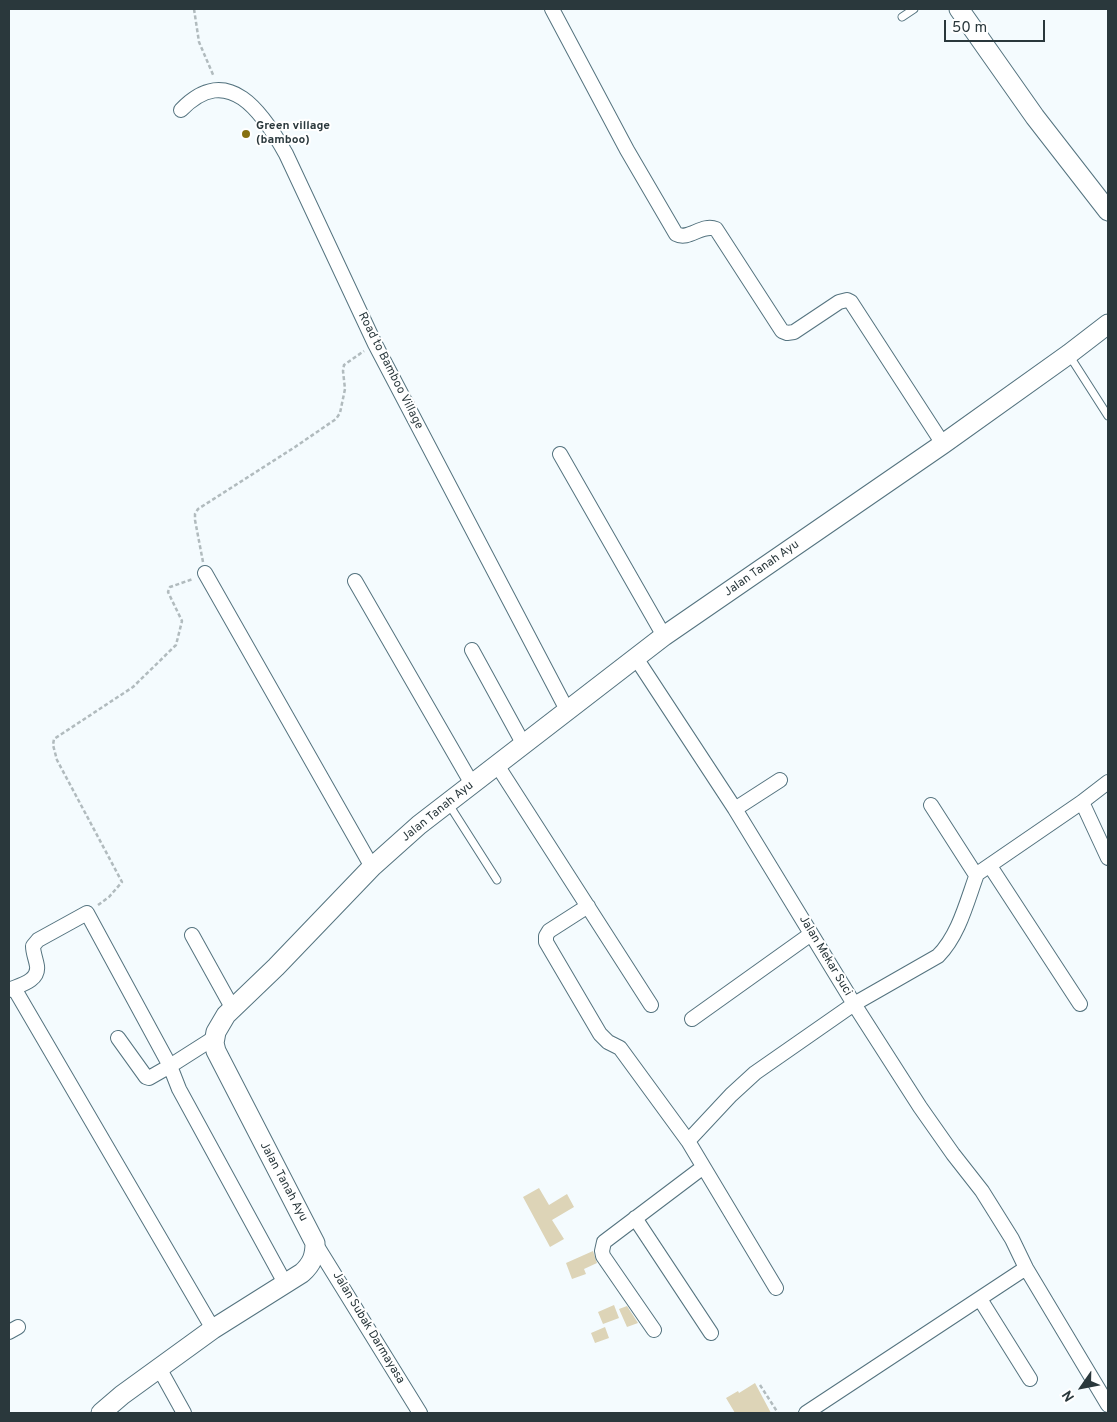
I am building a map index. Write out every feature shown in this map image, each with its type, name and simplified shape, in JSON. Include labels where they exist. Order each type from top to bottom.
[{"type":"street","points":[[552,9],[627,150],[676,234],[683,236],[709,227],[716,229],[785,333],[794,332],[839,302],[847,300],[851,302],[943,444]]},
{"type":"street","points":[[959,9],[1035,117],[1108,211]]},
{"type":"street","points":[[180,110],[199,95],[221,89]]},
{"type":"street","name":"Road to Bamboo Village","points":[[221,89],[236,94],[258,112],[286,154],[374,344],[567,710]]},
{"type":"street","name":"Jalan Tanah Ayu","points":[[315,1243],[216,1051],[214,1038],[220,1025],[233,1009],[372,867],[448,802],[664,636],[943,444],[1108,324]]},
{"type":"street","points":[[560,454],[664,636]]},
{"type":"street","points":[[205,573],[372,867]]},
{"type":"street","points":[[355,581],[472,784]]},
{"type":"street","points":[[472,650],[524,745]]},
{"type":"street","name":"Jalan Mekar Suci","points":[[636,658],[735,809],[854,1004],[755,1073],[731,1095],[688,1142]]},
{"type":"street","points":[[497,765],[651,1004]]},
{"type":"street","points":[[735,809],[780,780]]},
{"type":"street","points":[[1108,782],[977,874],[958,924],[947,946],[938,956],[854,1004],[920,1107],[982,1191],[1108,1405]]},
{"type":"street","points":[[1082,802],[1108,858]]},
{"type":"street","points":[[930,805],[977,874]]},
{"type":"street","points":[[990,866],[1080,1004]]},
{"type":"street","points":[[588,906],[549,932],[546,936],[546,942],[600,1034],[608,1042],[620,1048],[688,1142],[776,1288]]},
{"type":"street","points":[[213,1329],[11,989],[32,979],[36,975],[34,946],[38,940],[86,913],[170,1066],[179,1090],[286,1285]]},
{"type":"street","points":[[692,1019],[812,934]]},
{"type":"street","points":[[192,935],[233,1009]]},
{"type":"street","points":[[118,1038],[146,1078],[170,1066],[214,1038]]},
{"type":"street","points":[[654,1330],[603,1256],[604,1242],[702,1168]]},
{"type":"street","points":[[636,1218],[711,1333]]},
{"type":"street","points":[[107,1411],[159,1368],[213,1329],[286,1285],[310,1266],[314,1256],[315,1243]]},
{"type":"street","name":"Jalan Subak Darmayasa","points":[[315,1243],[420,1413]]},
{"type":"street","points":[[806,1413],[1026,1268]]},
{"type":"street","points":[[980,1299],[1030,1378]]},
{"type":"street","points":[[159,1368],[184,1413]]},
{"type":"lane","points":[[902,17],[914,9]]},
{"type":"lane","points":[[1069,354],[1108,416]]},
{"type":"lane","points":[[448,802],[497,880]]},
{"type":"path","points":[[194,9],[199,42],[212,74],[221,89]]},
{"type":"path","points":[[86,913],[109,897],[122,882],[57,760],[53,744],[54,739],[133,687],[176,645],[182,621],[168,589],[188,582],[205,573],[195,520],[195,514],[198,509],[336,419],[340,414],[345,389],[342,371],[344,366],[374,344]]},
{"type":"path","points":[[760,1385],[778,1413]]},
{"type":"building","points":[[539,1188],[549,1205],[567,1194],[574,1207],[552,1220],[564,1239],[550,1247],[523,1197]]},
{"type":"building","points":[[593,1251],[597,1263],[584,1269],[586,1274],[572,1279],[566,1263]]},
{"type":"building","points":[[614,1305],[619,1318],[603,1324],[598,1312]]},
{"type":"building","points":[[627,1306],[638,1323],[627,1327],[619,1309]]},
{"type":"building","points":[[605,1327],[609,1338],[595,1343],[591,1333]]},
{"type":"building","points":[[755,1383],[771,1413],[735,1413],[726,1398],[738,1391],[739,1393]]},
{"type":"place","name":"Green village (bamboo)","points":[[246,134]]}]
